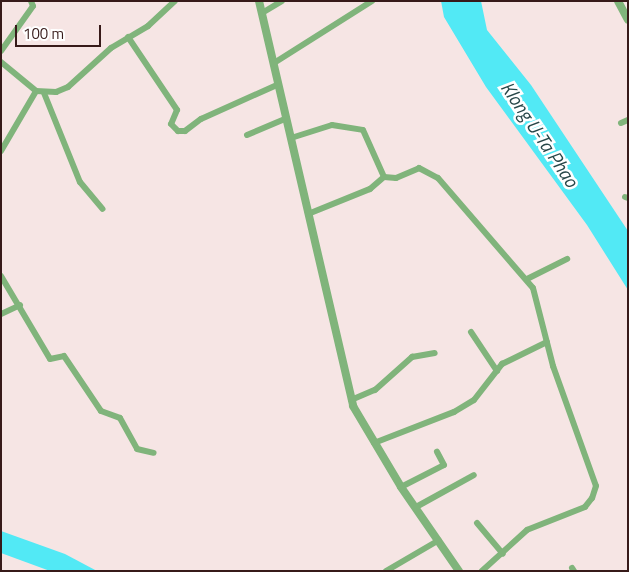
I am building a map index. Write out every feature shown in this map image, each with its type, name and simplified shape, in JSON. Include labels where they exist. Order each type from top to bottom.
[{"type":"street","points":[[1,62],[36,91],[44,93],[68,87],[128,37],[148,26],[175,1]]},
{"type":"street","points":[[260,1],[351,400],[358,419],[401,487],[459,571]]},
{"type":"street","points":[[262,13],[282,1]]},
{"type":"street","points":[[274,63],[372,1]]},
{"type":"street","points":[[618,1],[628,20]]},
{"type":"street","points":[[1,51],[34,3]]},
{"type":"street","points":[[128,37],[177,110],[171,124],[178,131],[185,131],[201,119],[279,84]]},
{"type":"street","points":[[1,151],[36,91]]},
{"type":"street","points":[[44,93],[80,182],[103,209]]},
{"type":"street","points":[[247,135],[287,118]]},
{"type":"street","points":[[291,138],[332,125],[359,128],[363,130],[384,176]]},
{"type":"street","points":[[384,176],[396,178],[419,168],[438,178],[527,279],[539,303],[547,342],[596,486],[592,498],[585,507],[527,530],[503,554],[482,571]]},
{"type":"street","points":[[308,214],[370,189],[384,176]]},
{"type":"street","points":[[527,279],[567,259]]},
{"type":"street","points":[[1,276],[20,305],[50,359],[64,356],[101,411],[120,418],[137,449],[154,453]]},
{"type":"street","points":[[1,314],[20,305]]},
{"type":"street","points":[[471,332],[498,371]]},
{"type":"street","points":[[374,443],[454,412],[474,400],[502,364],[547,342]]},
{"type":"street","points":[[351,400],[375,390],[412,357],[435,353]]},
{"type":"street","points":[[401,487],[444,465],[437,452]]},
{"type":"street","points":[[416,508],[474,475]]},
{"type":"street","points":[[477,523],[503,554]]},
{"type":"street","points":[[386,571],[439,540]]},
{"type":"water","name":"Klong U-Ta Phao","points":[[441,1],[481,1],[487,30],[531,85],[628,231],[628,290],[587,225],[486,87],[444,17]]},
{"type":"water","points":[[1,531],[65,554],[97,571],[50,571],[1,553]]}]
